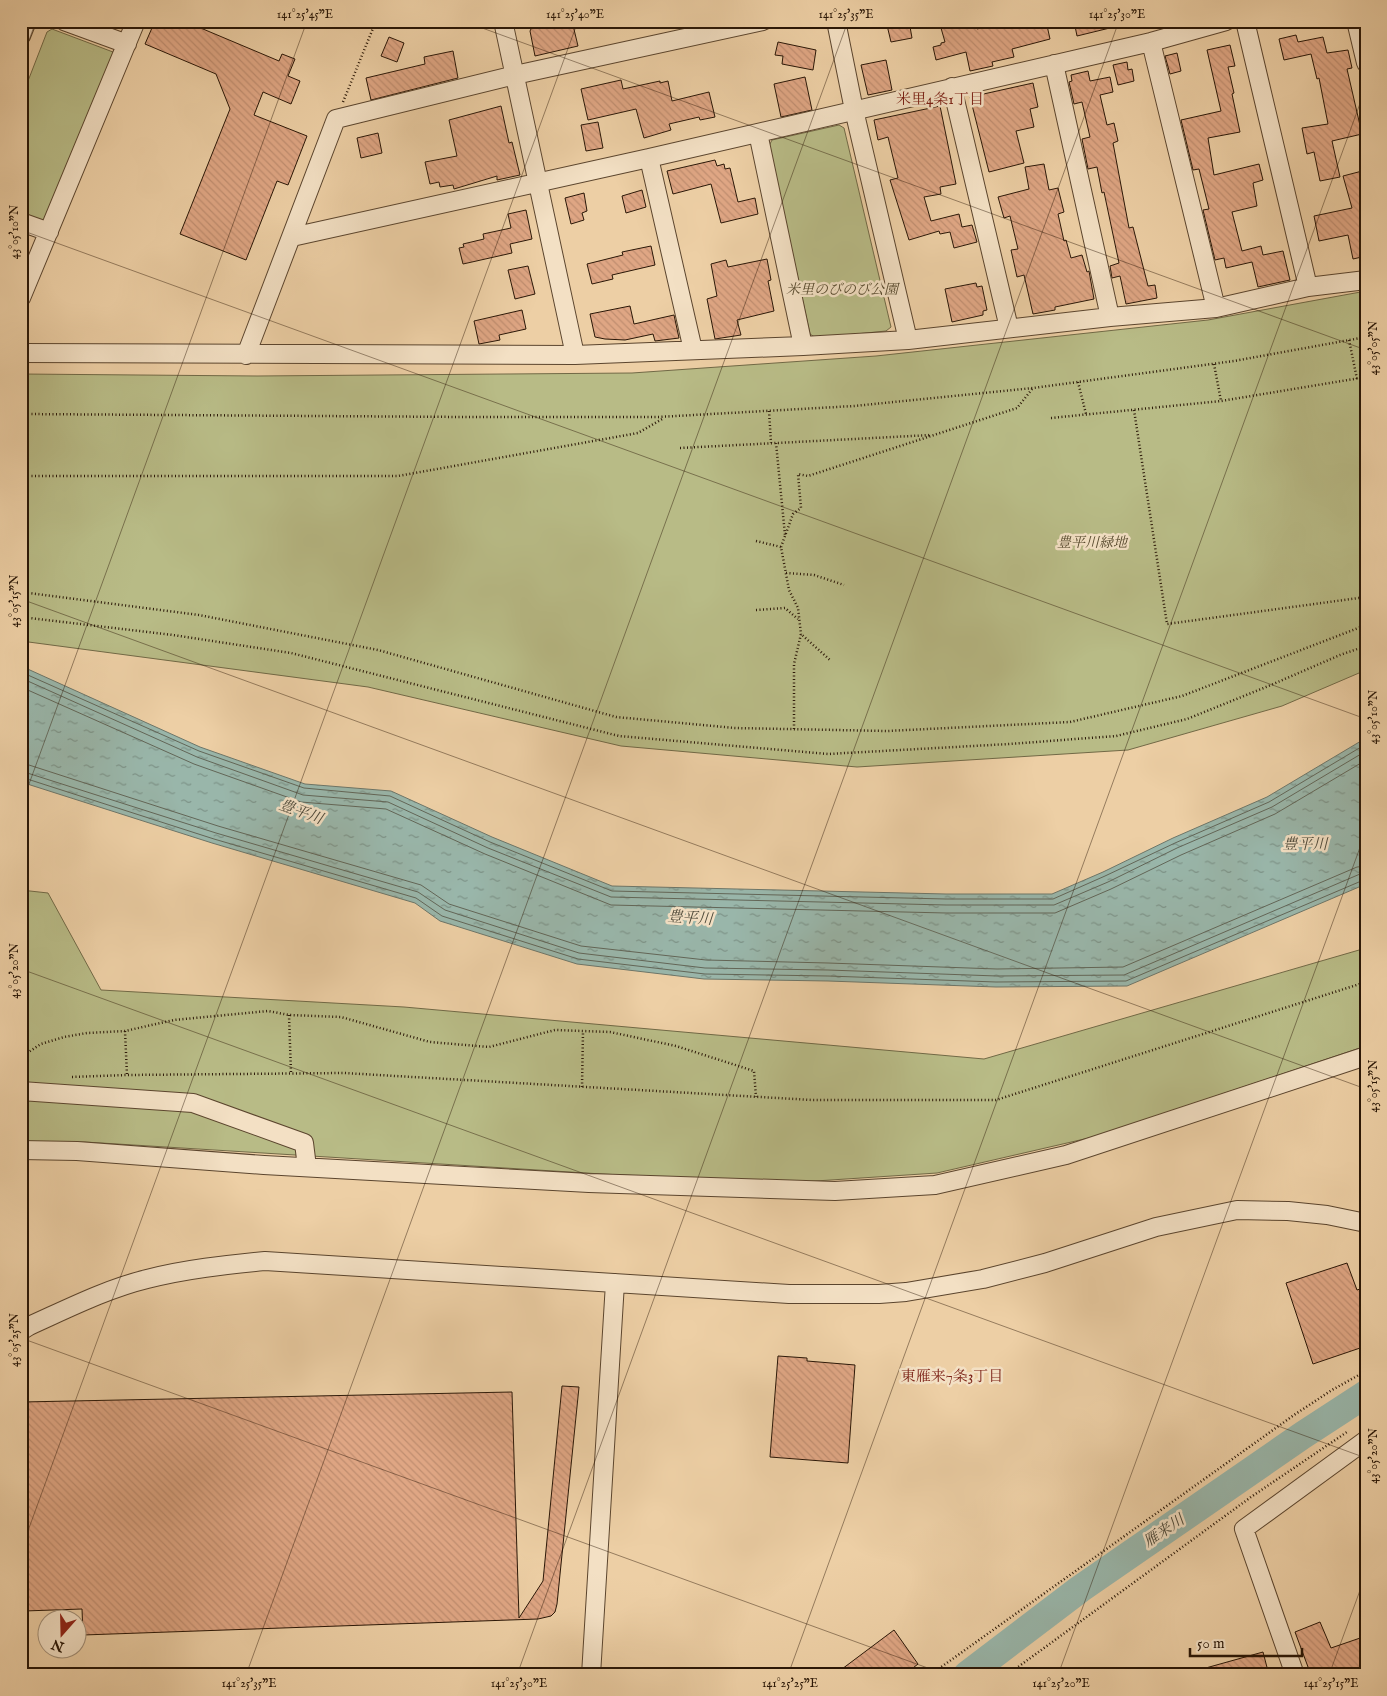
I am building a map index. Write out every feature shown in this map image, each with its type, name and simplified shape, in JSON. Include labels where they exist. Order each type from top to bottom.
[{"type":"street","points":[[21,36],[27,21]]},
{"type":"street","points":[[64,21],[127,44]]},
{"type":"street","points":[[21,298],[136,21]]},
{"type":"street","points":[[503,21],[575,354]]},
{"type":"street","points":[[246,354],[336,119],[515,75],[763,21]]},
{"type":"street","points":[[836,21],[854,110],[908,340]]},
{"type":"street","points":[[292,237],[758,133],[1151,42],[1226,21]]},
{"type":"street","points":[[1245,21],[1308,288]]},
{"type":"street","points":[[1356,21],[1366,63]]},
{"type":"street","points":[[1151,42],[1216,308]]},
{"type":"street","points":[[1054,64],[1110,317]]},
{"type":"street","points":[[952,87],[1009,328]]},
{"type":"street","points":[[758,133],[803,346]]},
{"type":"street","points":[[649,158],[693,350]]},
{"type":"street","points":[[21,222],[49,232]]},
{"type":"street","points":[[21,353],[575,354],[803,346],[908,340],[1110,317],[1216,308],[1308,288],[1366,280]]},
{"type":"street","points":[[21,1150],[77,1151],[307,1168],[589,1183],[835,1191],[935,1185],[1066,1155],[1366,1056]]},
{"type":"street","points":[[21,1090],[193,1103],[304,1143],[307,1168]]},
{"type":"street","points":[[21,1331],[87,1300],[145,1279],[204,1267],[265,1261],[789,1294],[897,1293],[984,1279],[1044,1263],[1156,1227],[1237,1210],[1288,1211],[1327,1215],[1366,1223]]},
{"type":"street","points":[[591,1675],[615,1282]]},
{"type":"street","points":[[1295,1675],[1244,1529],[1359,1434]]},
{"type":"path","points":[[336,119],[376,21]]},
{"type":"path","points":[[21,414],[466,417],[666,416],[769,411],[854,406],[1033,388],[1214,363],[1366,337]]},
{"type":"path","points":[[1349,340],[1357,380]]},
{"type":"path","points":[[1214,363],[1221,401]]},
{"type":"path","points":[[1051,418],[1221,401],[1366,378]]},
{"type":"path","points":[[1078,382],[1086,414]]},
{"type":"path","points":[[794,729],[794,664],[801,634],[800,620],[798,608],[789,590],[781,547],[793,514],[801,508],[798,474],[808,476],[1017,408],[1033,388]]},
{"type":"path","points":[[1134,410],[1168,624],[1366,597]]},
{"type":"path","points":[[769,411],[771,443]]},
{"type":"path","points":[[21,476],[398,476],[638,433],[666,416]]},
{"type":"path","points":[[680,448],[935,435]]},
{"type":"path","points":[[776,443],[785,537]]},
{"type":"path","points":[[756,541],[781,547]]},
{"type":"path","points":[[786,573],[814,575],[844,585]]},
{"type":"path","points":[[21,592],[198,615],[378,650],[616,717],[735,728],[887,731],[1070,722],[1182,696],[1366,625]]},
{"type":"path","points":[[756,610],[785,608],[800,620]]},
{"type":"path","points":[[21,617],[173,635],[291,653],[619,736],[828,754],[1116,736],[1187,719],[1366,646]]},
{"type":"path","points":[[801,634],[830,660]]},
{"type":"path","points":[[69,1077],[344,1073],[812,1100],[996,1100],[1366,982]]},
{"type":"path","points":[[21,1057],[41,1044],[64,1037],[87,1033],[125,1031],[174,1020],[268,1011],[289,1015],[342,1017],[430,1042],[489,1047],[555,1030],[610,1032],[676,1046],[754,1071],[756,1097]]},
{"type":"path","points":[[289,1015],[290,1074]]},
{"type":"path","points":[[125,1031],[127,1075]]},
{"type":"path","points":[[582,1087],[583,1032]]},
{"type":"path","points":[[930,1675],[1294,1415],[1366,1370]]},
{"type":"path","points":[[1007,1675],[1251,1497],[1359,1434]]},
{"type":"green space","points":[[52,29],[113,52],[116,59],[44,223],[21,214],[21,99],[47,32]]},
{"type":"green space","name":"米里のびのび公園","points":[[839,125],[844,128],[891,327],[886,331],[816,338],[810,334],[769,146],[772,140]]},
{"type":"green space","name":"豊平川緑地","points":[[1366,291],[1366,670],[1282,706],[1128,750],[857,767],[621,746],[368,687],[21,641],[21,374],[257,376],[632,373],[876,356],[1208,320]]},
{"type":"green space","points":[[21,890],[48,893],[101,990],[404,1007],[984,1059],[1366,948],[1366,1046],[1093,1137],[937,1173],[785,1183],[602,1174],[85,1142],[21,1143]]},
{"type":"water","name":"豊平川","points":[[21,666],[200,747],[305,784],[391,791],[492,837],[612,886],[946,894],[1052,894],[1267,797],[1366,738],[1366,884],[1127,986],[996,987],[704,979],[577,964],[440,921],[415,903],[212,843],[21,782]]},
{"type":"building","points":[[155,21],[184,21],[279,61],[282,54],[295,59],[288,76],[300,81],[291,104],[263,92],[254,115],[307,136],[288,185],[277,181],[246,260],[180,234],[230,109],[216,74],[145,44]]},
{"type":"building","points":[[572,21],[578,46],[535,56],[530,31],[534,23]]},
{"type":"building","points":[[886,21],[909,21],[912,38],[891,42]]},
{"type":"building","points":[[939,21],[975,21],[977,29],[1009,21],[1046,21],[1050,39],[1012,49],[1014,57],[992,62],[993,66],[970,71],[966,52],[936,60],[933,47],[945,42]]},
{"type":"building","points":[[1074,21],[1118,21],[1118,26],[1077,36]]},
{"type":"building","points":[[1296,35],[1298,42],[1323,37],[1327,53],[1348,50],[1352,68],[1347,69],[1362,134],[1332,141],[1340,177],[1320,181],[1314,152],[1307,154],[1302,128],[1328,124],[1319,78],[1317,79],[1311,54],[1284,60],[1279,39]]},
{"type":"building","points":[[389,37],[404,43],[397,62],[381,56]]},
{"type":"building","points":[[778,42],[816,50],[813,70],[782,64],[783,56],[775,55]]},
{"type":"building","points":[[1230,45],[1235,66],[1228,67],[1240,132],[1208,138],[1214,175],[1259,164],[1263,180],[1253,183],[1257,206],[1232,212],[1242,251],[1261,246],[1263,255],[1283,251],[1290,280],[1258,287],[1252,262],[1226,268],[1224,258],[1215,260],[1203,210],[1209,209],[1199,169],[1193,170],[1181,120],[1221,111],[1207,50]]},
{"type":"building","points":[[453,51],[458,78],[371,100],[366,78],[425,64],[424,57]]},
{"type":"building","points":[[1177,53],[1181,71],[1170,74],[1165,56]]},
{"type":"building","points":[[886,60],[892,90],[868,95],[861,65]]},
{"type":"building","points":[[1127,62],[1128,70],[1132,69],[1134,81],[1118,85],[1113,65]]},
{"type":"building","points":[[1088,71],[1090,81],[1110,77],[1113,92],[1100,95],[1107,125],[1114,123],[1118,141],[1113,143],[1129,228],[1133,227],[1148,286],[1155,285],[1157,298],[1126,304],[1120,276],[1112,278],[1110,266],[1119,263],[1104,192],[1102,193],[1097,167],[1088,169],[1082,139],[1090,137],[1082,102],[1074,104],[1069,82],[1072,81],[1071,75]]},
{"type":"building","points":[[805,77],[812,110],[781,117],[774,84]]},
{"type":"building","points":[[621,80],[623,89],[668,81],[672,101],[709,92],[715,117],[700,120],[699,117],[669,124],[671,130],[644,138],[636,109],[588,120],[581,89]]},
{"type":"building","points":[[1033,83],[1038,107],[1030,109],[1034,127],[1016,131],[1024,163],[989,172],[970,97]]},
{"type":"building","points":[[501,106],[509,143],[512,142],[520,175],[497,180],[497,176],[454,189],[453,185],[440,187],[439,182],[430,184],[425,162],[457,156],[449,120]]},
{"type":"building","points":[[940,106],[956,184],[940,187],[941,194],[924,197],[931,221],[959,214],[962,227],[972,225],[977,242],[954,248],[950,232],[940,234],[939,231],[909,240],[890,180],[898,178],[888,137],[878,140],[874,120]]},
{"type":"building","points":[[598,122],[603,148],[586,151],[581,125]]},
{"type":"building","points":[[378,133],[382,153],[361,158],[357,138]]},
{"type":"building","points":[[715,160],[717,166],[724,164],[725,169],[730,168],[738,202],[755,198],[758,214],[721,223],[711,184],[673,194],[667,171]]},
{"type":"building","points":[[1044,164],[1049,190],[1058,188],[1064,212],[1058,214],[1064,241],[1066,240],[1071,258],[1082,255],[1087,272],[1089,271],[1094,299],[1055,307],[1055,310],[1033,314],[1024,275],[1017,277],[1011,250],[1018,249],[1010,216],[1004,218],[998,197],[1029,189],[1025,167]]},
{"type":"building","points":[[1366,170],[1366,256],[1353,259],[1348,235],[1319,241],[1314,216],[1352,208],[1343,176]]},
{"type":"building","points":[[642,190],[646,207],[626,213],[622,196]]},
{"type":"building","points":[[584,193],[587,211],[582,213],[584,220],[571,224],[565,198]]},
{"type":"building","points":[[526,210],[532,239],[510,244],[512,253],[463,264],[459,248],[464,247],[463,244],[484,239],[483,234],[511,228],[508,214]]},
{"type":"building","points":[[651,246],[655,265],[612,275],[613,279],[592,284],[587,264],[623,255],[622,252]]},
{"type":"building","points":[[767,259],[771,280],[768,281],[774,311],[737,320],[741,335],[715,339],[707,299],[717,296],[711,264],[726,260],[728,267]]},
{"type":"building","points":[[528,266],[535,294],[515,299],[508,270]]},
{"type":"building","points":[[976,283],[977,287],[982,286],[987,310],[983,311],[983,315],[952,322],[945,289]]},
{"type":"building","points":[[630,306],[634,324],[674,315],[679,338],[655,341],[653,334],[625,340],[595,337],[590,314]]},
{"type":"building","points":[[522,310],[526,329],[499,335],[500,340],[479,344],[474,321]]},
{"type":"building","points":[[1347,1263],[1357,1290],[1366,1287],[1366,1346],[1313,1364],[1286,1283]]},
{"type":"building","points":[[778,1356],[807,1358],[807,1361],[855,1365],[848,1463],[770,1457]]},
{"type":"building","points":[[562,1386],[579,1387],[557,1604],[555,1612],[551,1616],[538,1619],[88,1635],[88,1608],[38,1608],[38,1611],[24,1611],[22,1402],[512,1392],[519,1618],[543,1581]]},
{"type":"building","points":[[1320,1622],[1331,1648],[1366,1636],[1366,1675],[1311,1675],[1295,1632]]},
{"type":"building","points":[[894,1630],[918,1664],[904,1675],[834,1675]]},
{"type":"building","points":[[1263,1652],[1269,1675],[1195,1675],[1195,1671]]},
{"type":"waterway","name":"雁来川","points":[[967,1675],[1080,1589],[1303,1435],[1366,1394]]},
{"type":"district","name":"米里4条1丁目","points":[[940,99]]},
{"type":"district","name":"東雁来7条3丁目","points":[[952,1376]]}]
